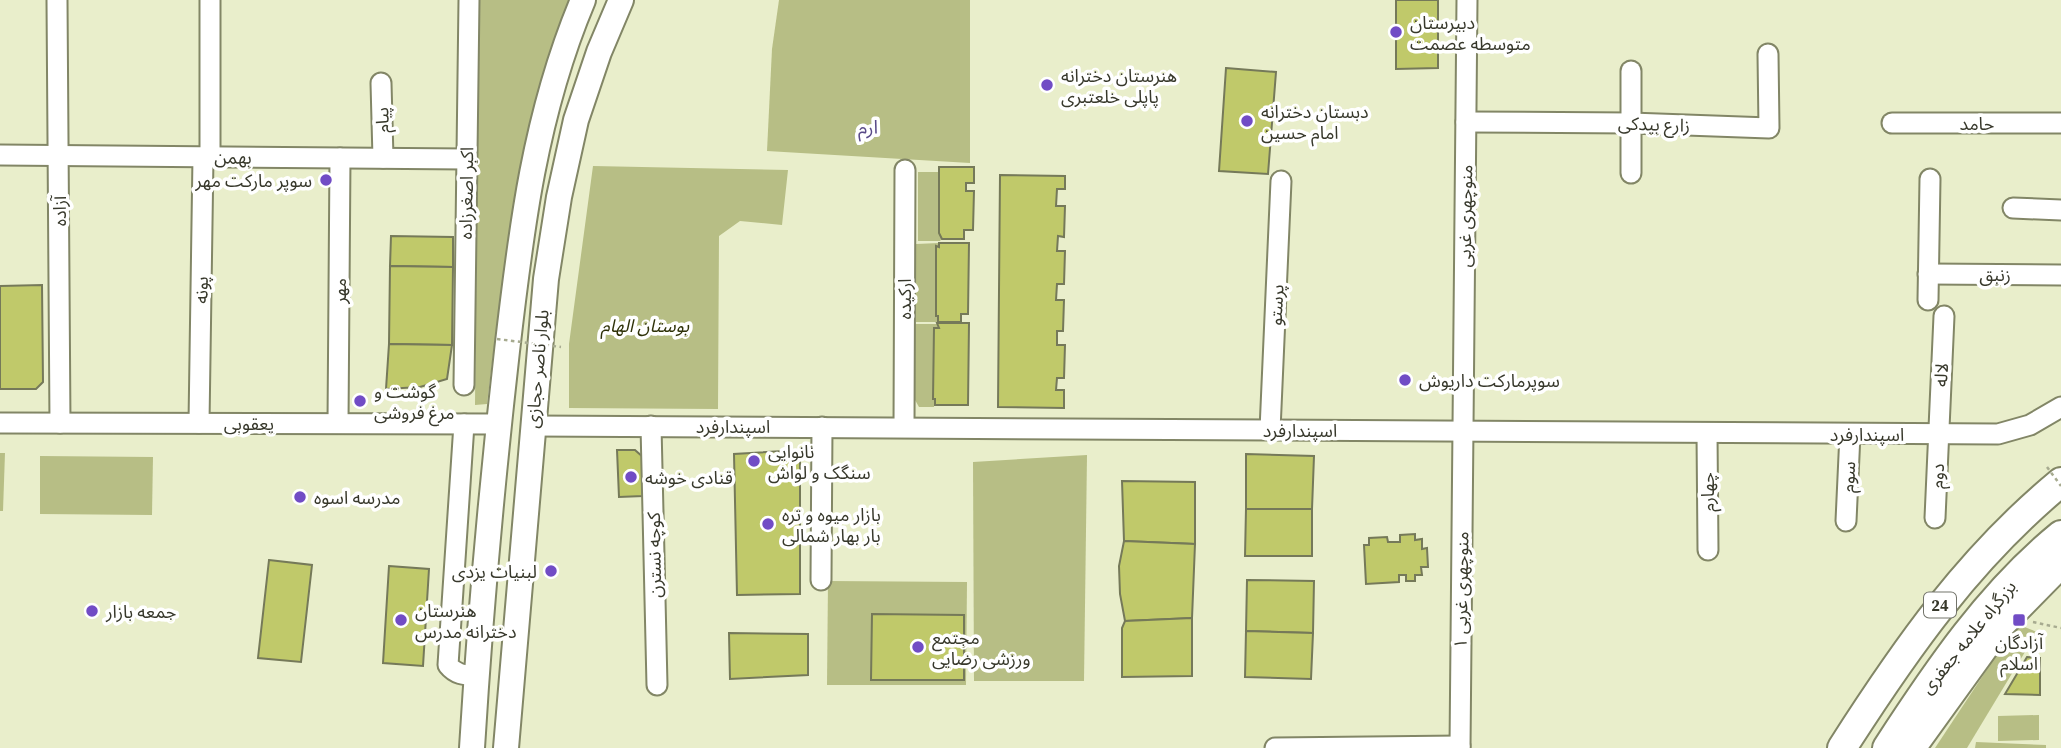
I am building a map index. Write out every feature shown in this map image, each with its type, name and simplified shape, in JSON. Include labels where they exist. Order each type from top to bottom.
[{"type":"highway","name":"24","points":[[1842,748],[1893,669],[1950,592],[2056,478]]},
{"type":"highway","name":"بزرگراه علامه جعفری","points":[[1887,748],[1926,688],[1980,617],[2010,582],[2061,535]]},
{"type":"highway","points":[[1911,748],[1999,626],[2061,563]]},
{"type":"main road","name":"بلوار ناصر حجازی","points":[[472,740],[498,424],[524,209],[557,69],[583,0]]},
{"type":"main road","name":"بلوار ناصر حجازی","points":[[507,748],[546,279],[559,197],[576,120],[599,52],[621,0]]},
{"type":"street","name":"آزاده","points":[[57,0],[60,423]]},
{"type":"street","name":"پونه","points":[[199,423],[210,0]]},
{"type":"street","name":"اکبر اصغرزاده","points":[[464,385],[468,0]]},
{"type":"street","name":"منوچهری غربی","points":[[1463,431],[1467,0]]},
{"type":"street","name":"زارع بیدکی","points":[[1466,122],[1631,123],[1769,128],[1768,54]]},
{"type":"street","points":[[1631,71],[1631,173]]},
{"type":"street","name":"پیام","points":[[381,83],[383,158]]},
{"type":"street","name":"حامد","points":[[1892,123],[2061,123]]},
{"type":"street","name":"بهمن","points":[[0,155],[466,159]]},
{"type":"street","name":"مهر","points":[[338,424],[340,158]]},
{"type":"street","name":"ارکیده","points":[[904,427],[905,170]]},
{"type":"street","points":[[1928,300],[1930,179]]},
{"type":"street","name":"پرستو","points":[[1270,430],[1282,181]]},
{"type":"street","points":[[2013,208],[2061,210]]},
{"type":"street","name":"زنبق","points":[[1928,274],[2061,275]]},
{"type":"street","name":"لاله","points":[[1938,434],[1944,316]]},
{"type":"street","name":"اسپندارفرد","points":[[532,426],[1938,434],[2011,432],[2031,425],[2061,407]]},
{"type":"street","name":"یعقوبی","points":[[0,423],[498,424]]},
{"type":"street","points":[[464,424],[448,665],[454,672],[462,675],[478,676]]},
{"type":"street","name":"کوچه نسترن","points":[[651,426],[657,685]]},
{"type":"street","points":[[821,580],[822,427]]},
{"type":"street","name":"منوچهری غربی ۱","points":[[1460,747],[1463,431]]},
{"type":"street","name":"چهارم","points":[[1707,433],[1708,550]]},
{"type":"street","name":"سوم","points":[[1846,521],[1850,434]]},
{"type":"street","name":"دوم","points":[[1936,518],[1938,434]]},
{"type":"street","points":[[1275,748],[1460,747]]},
{"type":"path","points":[[497,339],[561,347]]},
{"type":"path","points":[[2030,622],[2061,628]]},
{"type":"green space","points":[[479,0],[571,0],[544,70],[524,152],[509,236],[487,404],[475,405]]},
{"type":"green space","points":[[779,0],[970,0],[970,163],[767,151],[772,49]]},
{"type":"green space","name":"بوستان الهام","points":[[593,166],[788,170],[782,225],[740,221],[719,236],[718,409],[569,408],[569,344]]},
{"type":"green space","points":[[918,172],[939,172],[939,232],[943,237],[940,241],[918,241]]},
{"type":"green space","points":[[939,243],[939,247],[936,247],[938,322],[916,322],[916,244]]},
{"type":"green space","points":[[915,324],[938,324],[939,328],[934,329],[934,407],[919,407],[915,400]]},
{"type":"green space","points":[[0,453],[5,453],[3,511],[0,511]]},
{"type":"green space","points":[[1087,455],[1084,681],[974,681],[973,462]]},
{"type":"green space","points":[[40,456],[153,457],[152,515],[40,514]]},
{"type":"green space","points":[[828,581],[967,582],[966,685],[827,685]]},
{"type":"green space","points":[[2017,624],[2037,632],[1967,748],[1935,748]]},
{"type":"green space","points":[[2039,715],[2039,740],[1998,741],[1998,716]]},
{"type":"green space","points":[[1976,742],[2046,745],[2046,748],[1975,748]]},
{"type":"building","points":[[1396,0],[1438,0],[1438,68],[1396,69]]},
{"type":"building","name":"دبستان دخترانه امام حسین","points":[[1226,68],[1276,72],[1268,174],[1219,171]]},
{"type":"building","points":[[939,167],[974,167],[974,183],[966,183],[966,191],[974,191],[973,230],[964,230],[964,239],[942,239],[939,233]]},
{"type":"building","points":[[1000,175],[1065,176],[1065,189],[1057,189],[1056,206],[1065,206],[1064,237],[1058,236],[1057,251],[1065,251],[1064,284],[1057,284],[1056,300],[1064,300],[1063,331],[1057,331],[1057,345],[1065,345],[1064,378],[1057,378],[1056,390],[1064,390],[1064,408],[998,407]]},
{"type":"building","points":[[391,236],[453,237],[453,267],[390,266]]},
{"type":"building","points":[[939,243],[969,243],[968,314],[961,314],[961,322],[938,322],[936,316],[936,246],[939,247]]},
{"type":"building","points":[[390,266],[453,267],[452,345],[389,344]]},
{"type":"building","points":[[42,285],[43,382],[36,389],[0,389],[0,286]]},
{"type":"building","points":[[937,323],[969,323],[968,405],[935,405],[934,328],[939,328]]},
{"type":"building","points":[[389,344],[452,345],[447,379],[420,387],[386,389]]},
{"type":"building","name":"قنادی خوشه","points":[[617,450],[635,450],[644,458],[643,496],[619,497]]},
{"type":"building","name":"بازار میوه و تره بار بهار شمالی","points":[[800,450],[800,594],[737,595],[734,454]]},
{"type":"building","points":[[1246,454],[1314,456],[1312,509],[1246,509]]},
{"type":"building","points":[[1122,481],[1195,482],[1195,544],[1124,541]]},
{"type":"building","points":[[1246,509],[1312,509],[1312,556],[1245,556]]},
{"type":"building","points":[[1415,534],[1415,540],[1422,539],[1422,549],[1427,548],[1428,567],[1421,567],[1422,575],[1415,575],[1415,581],[1406,581],[1406,575],[1399,575],[1399,582],[1366,584],[1364,545],[1369,545],[1369,538],[1387,537],[1388,542],[1400,542],[1400,535]]},
{"type":"building","points":[[1124,541],[1195,544],[1192,618],[1125,621],[1119,566]]},
{"type":"building","points":[[269,560],[312,565],[301,662],[258,658]]},
{"type":"building","points":[[389,566],[429,569],[423,666],[383,663]]},
{"type":"building","points":[[1247,580],[1314,581],[1313,633],[1246,631]]},
{"type":"building","name":"مجتمع ورزشی رضایی","points":[[872,614],[964,615],[964,680],[871,680]]},
{"type":"building","points":[[1192,618],[1192,676],[1122,677],[1122,628],[1125,621]]},
{"type":"building","points":[[1246,631],[1313,633],[1311,679],[1245,677]]},
{"type":"building","points":[[729,633],[808,634],[808,675],[730,679]]},
{"type":"building","points":[[2027,657],[2040,658],[2040,695],[2005,694]]},
{"type":"place","name":"دبیرستان متوسطه عصمت","points":[[1396,32]]},
{"type":"place","name":"هنرستان دخترانه پاپلی خلعتبری","points":[[1047,85]]},
{"type":"place","name":"دبستان دخترانه امام حسین","points":[[1247,121]]},
{"type":"place","name":"سوپر مارکت مهر","points":[[326,180]]},
{"type":"place","name":"سوپرمارکت داریوش","points":[[1405,380]]},
{"type":"place","name":"گوشت و مرغ فروشی","points":[[360,401]]},
{"type":"place","name":"نانوایی سنگک و لواش","points":[[754,461]]},
{"type":"place","name":"قنادی خوشه","points":[[631,477]]},
{"type":"place","name":"مدرسه اسوه","points":[[300,497]]},
{"type":"place","name":"بازار میوه و تره بار بهار شمالی","points":[[768,524]]},
{"type":"place","name":"لبنیات یزدی","points":[[551,571]]},
{"type":"place","name":"جمعه‌ بازار","points":[[92,611]]},
{"type":"place","name":"هنرستان دخترانه مدرس","points":[[401,620]]},
{"type":"place","name":"آزادگان اسلام","points":[[2019,620]]},
{"type":"place","name":"مجتمع ورزشی رضایی","points":[[918,647]]},
{"type":"district","name":"ارم","points":[[868,127]]}]
